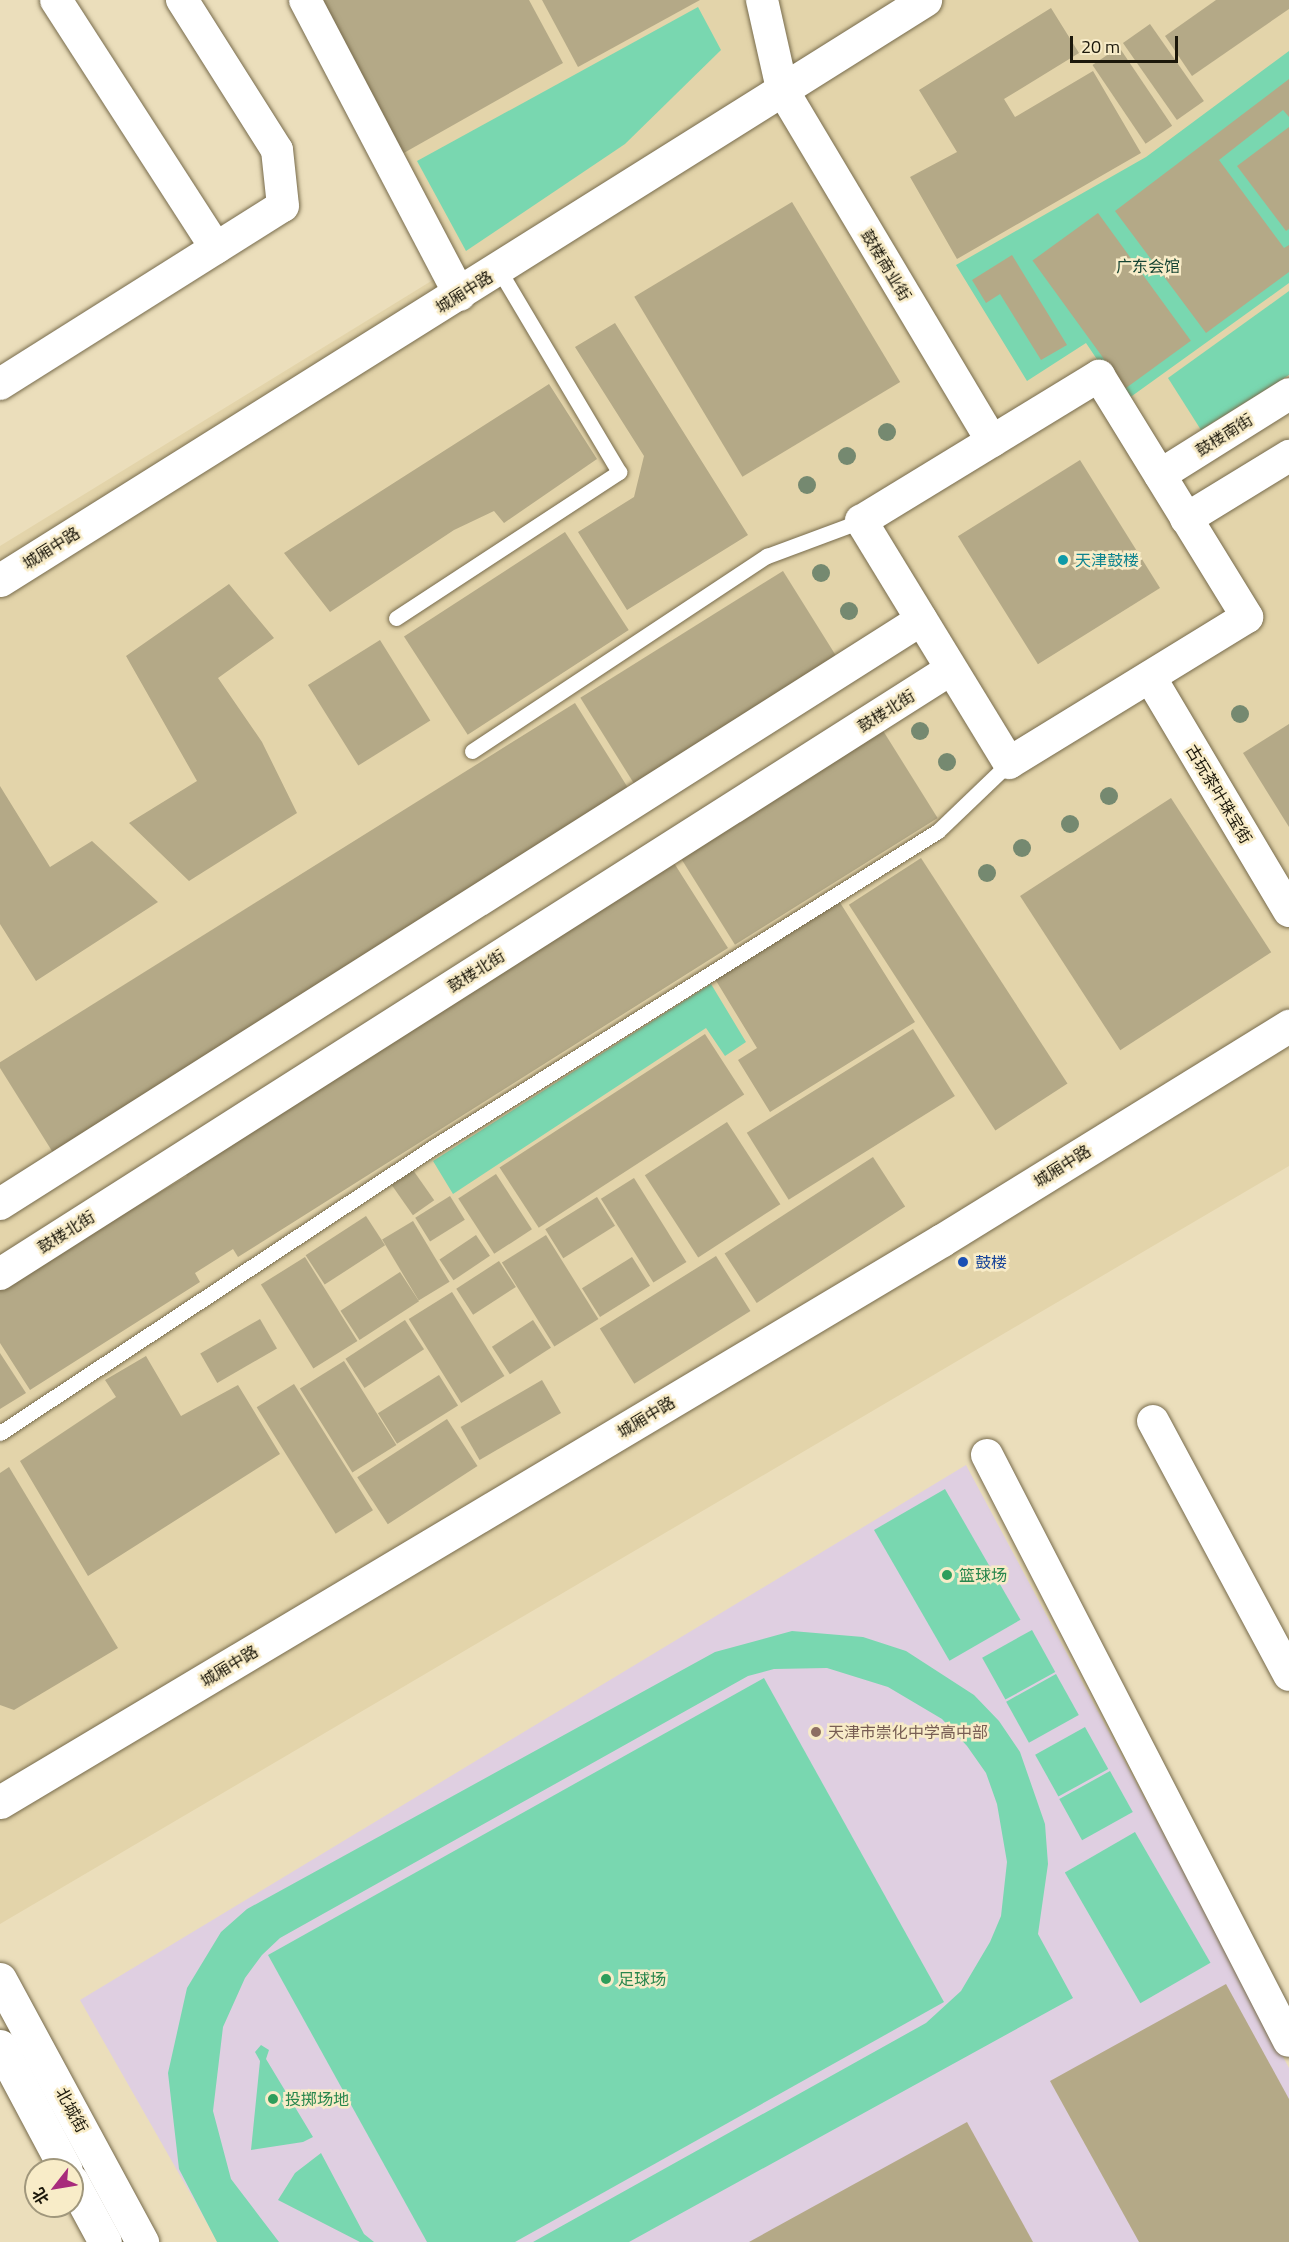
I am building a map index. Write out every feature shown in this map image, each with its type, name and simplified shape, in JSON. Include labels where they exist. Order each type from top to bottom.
[{"type":"main road","name":"城厢中路","points":[[0,580],[499,270],[925,0]]},
{"type":"main road","name":"城厢中路","points":[[0,1802],[932,1246],[1289,1026]]},
{"type":"main road","name":"北城街","points":[[0,1979],[142,2242]]},
{"type":"main road","name":"北城街","points":[[0,2047],[60,2158]]},
{"type":"main road","points":[[84,2203],[105,2242]]},
{"type":"street","points":[[56,0],[216,248]]},
{"type":"street","points":[[2,379],[283,206],[277,150],[182,0]]},
{"type":"street","points":[[305,0],[459,295]]},
{"type":"street","name":"鼓楼商业街","points":[[762,0],[782,89],[992,441]]},
{"type":"street","points":[[1099,376],[1160,475],[1247,617],[1010,763],[861,521],[1099,376]]},
{"type":"street","name":"鼓楼南街","points":[[1160,475],[1289,394]]},
{"type":"street","points":[[1186,519],[1289,456]]},
{"type":"street","points":[[0,1204],[921,620]]},
{"type":"street","name":"鼓楼北街","points":[[0,1274],[951,669]]},
{"type":"street","name":"古玩茶叶珠宝街","points":[[1150,677],[1289,911]]},
{"type":"street","points":[[1152,1421],[1289,1675]]},
{"type":"street","points":[[987,1455],[1289,2041]]},
{"type":"lane","points":[[396,618],[619,472],[499,270]]},
{"type":"lane","points":[[472,751],[767,556],[861,521]]},
{"type":"lane","points":[[0,1433],[435,1146],[938,831],[1010,763]]},
{"type":"shaded area","points":[[311,0],[1289,0],[1289,1166],[0,1924],[0,546],[454,267]]},
{"type":"shaded area","name":"天津市崇化中学高中部","points":[[966,1465],[1289,2068],[1289,2242],[218,2242],[80,2000]]},
{"type":"green space","points":[[698,7],[721,50],[625,144],[466,251],[417,161]]},
{"type":"green space","name":"广东会馆","points":[[1289,51],[1289,283],[1125,401],[1086,343],[1027,381],[956,265],[1146,157]]},
{"type":"green space","points":[[1289,291],[1289,375],[1201,430],[1168,378]]},
{"type":"green space","points":[[711,984],[746,1042],[725,1056],[706,1028],[453,1194],[433,1161]]},
{"type":"green space","name":"篮球场","points":[[945,1489],[1020,1620],[949,1661],[874,1530]]},
{"type":"green space","points":[[1032,1630],[1055,1672],[1005,1700],[982,1658]]},
{"type":"green space","points":[[792,1631],[863,1637],[906,1651],[974,1695],[999,1721],[1020,1752],[1045,1824],[1048,1864],[1038,1934],[1073,1998],[629,2242],[533,2242],[926,2023],[961,1991],[990,1942],[1001,1916],[1007,1862],[997,1804],[986,1773],[967,1746],[942,1719],[888,1687],[827,1668],[774,1669],[748,1676],[280,1938],[262,1955],[245,1978],[223,2027],[213,2111],[231,2179],[279,2242],[217,2242],[179,2169],[168,2073],[187,1988],[221,1932],[247,1909],[715,1652]]},
{"type":"green space","points":[[1056,1674],[1079,1715],[1029,1743],[1006,1702]]},
{"type":"green space","name":"足球场","points":[[764,1678],[944,2002],[515,2242],[427,2242],[268,1955]]},
{"type":"green space","points":[[1085,1727],[1108,1769],[1058,1797],[1035,1755]]},
{"type":"green space","points":[[1110,1771],[1133,1812],[1082,1840],[1059,1799]]},
{"type":"green space","points":[[1135,1832],[1210,1963],[1140,2003],[1065,1872]]},
{"type":"green space","name":"投掷场地","points":[[261,2045],[269,2050],[266,2059],[313,2137],[303,2142],[251,2150],[260,2061],[255,2052]]},
{"type":"green space","name":"投掷场地","points":[[321,2153],[364,2234],[374,2242],[360,2242],[278,2200],[295,2173]]},
{"type":"building","points":[[321,0],[529,0],[563,63],[402,154]]},
{"type":"building","points":[[542,0],[700,0],[578,67]]},
{"type":"building","points":[[1216,0],[1289,0],[1289,9],[1192,76],[1165,36]]},
{"type":"building","points":[[1051,8],[1079,53],[1004,99],[1015,117],[1093,71],[1141,153],[957,259],[910,177],[957,152],[919,90]]},
{"type":"building","points":[[1150,24],[1204,101],[1177,120],[1123,43]]},
{"type":"building","points":[[1119,47],[1172,126],[1146,144],[1092,65]]},
{"type":"building","points":[[1289,79],[1289,117],[1283,110],[1219,160],[1284,248],[1289,245],[1289,272],[1206,333],[1115,211]]},
{"type":"building","points":[[1289,127],[1289,229],[1286,231],[1237,166]]},
{"type":"building","points":[[792,202],[900,382],[742,477],[634,297]]},
{"type":"building","points":[[1098,213],[1191,341],[1125,388],[1032,261]]},
{"type":"building","points":[[1012,255],[1067,345],[1041,360],[1000,294],[986,303],[972,280]]},
{"type":"building","points":[[615,323],[748,535],[627,610],[578,532],[634,497],[644,456],[575,347]]},
{"type":"building","points":[[549,384],[597,459],[504,523],[494,511],[454,530],[330,612],[284,553]]},
{"type":"building","points":[[1080,460],[1160,588],[1038,664],[958,536]]},
{"type":"building","points":[[565,532],[629,630],[468,735],[404,637]]},
{"type":"building","points":[[783,571],[839,660],[636,787],[580,698]]},
{"type":"building","points":[[229,584],[274,638],[218,678],[262,742],[297,813],[189,881],[129,823],[197,781],[126,656]]},
{"type":"building","points":[[380,640],[430,721],[358,766],[308,685]]},
{"type":"building","points":[[575,703],[630,791],[53,1152],[0,1068],[0,1062]]},
{"type":"building","points":[[1289,724],[1289,827],[1243,753]]},
{"type":"building","points":[[882,729],[938,818],[735,945],[679,856]]},
{"type":"building","points":[[0,786],[50,867],[92,841],[158,902],[36,981],[0,924]]},
{"type":"building","points":[[1171,798],[1271,952],[1120,1050],[1020,896]]},
{"type":"building","points":[[921,858],[1068,1084],[995,1130],[849,905]]},
{"type":"building","points":[[674,863],[728,948],[238,1257],[233,1249],[195,1273],[200,1282],[30,1390],[0,1343],[0,1288],[187,1176],[184,1172]]},
{"type":"building","points":[[839,901],[915,1022],[770,1112],[738,1060],[757,1048],[715,979]]},
{"type":"building","points":[[913,1029],[955,1096],[789,1200],[747,1133]]},
{"type":"building","points":[[705,1034],[744,1094],[539,1228],[500,1167]]},
{"type":"building","points":[[727,1122],[780,1204],[698,1258],[645,1175]]},
{"type":"building","points":[[873,1157],[905,1206],[757,1303],[725,1253]]},
{"type":"building","points":[[413,1170],[434,1200],[413,1215],[392,1185]]},
{"type":"building","points":[[496,1174],[532,1229],[494,1254],[458,1199]]},
{"type":"building","points":[[634,1178],[686,1262],[653,1283],[601,1199]]},
{"type":"building","points":[[450,1196],[465,1220],[430,1241],[415,1218]]},
{"type":"building","points":[[597,1197],[615,1226],[563,1258],[545,1229]]},
{"type":"building","points":[[366,1216],[385,1245],[325,1285],[306,1255]]},
{"type":"building","points":[[413,1221],[450,1282],[419,1300],[382,1240]]},
{"type":"building","points":[[476,1235],[490,1256],[454,1280],[440,1260]]},
{"type":"building","points":[[546,1235],[598,1319],[554,1347],[502,1263]]},
{"type":"building","points":[[716,1256],[750,1311],[634,1384],[600,1329]]},
{"type":"building","points":[[305,1257],[357,1341],[313,1369],[261,1285]]},
{"type":"building","points":[[632,1257],[650,1286],[600,1317],[582,1288]]},
{"type":"building","points":[[499,1261],[516,1287],[473,1315],[456,1289]]},
{"type":"building","points":[[400,1272],[419,1301],[360,1340],[340,1311]]},
{"type":"building","points":[[452,1292],[504,1376],[461,1403],[409,1319]]},
{"type":"building","points":[[260,1319],[277,1348],[217,1383],[200,1354]]},
{"type":"building","points":[[405,1320],[424,1349],[365,1388],[345,1359]]},
{"type":"building","points":[[533,1320],[551,1348],[510,1374],[492,1347]]},
{"type":"building","points":[[0,1353],[26,1393],[0,1409]]},
{"type":"building","points":[[146,1356],[181,1416],[238,1385],[280,1454],[88,1576],[20,1461],[116,1397],[105,1380]]},
{"type":"building","points":[[344,1361],[396,1445],[352,1473],[300,1389]]},
{"type":"building","points":[[439,1375],[458,1406],[397,1444],[378,1413]]},
{"type":"building","points":[[542,1380],[561,1413],[480,1460],[461,1427]]},
{"type":"building","points":[[294,1384],[373,1510],[336,1534],[257,1407]]},
{"type":"building","points":[[447,1419],[477,1466],[388,1524],[357,1477]]},
{"type":"building","points":[[9,1467],[118,1648],[14,1710],[0,1705],[0,1473]]},
{"type":"building","points":[[1226,1984],[1289,2099],[1289,2242],[1139,2242],[1050,2081]]},
{"type":"building","points":[[967,2122],[1033,2242],[749,2242]]},
{"type":"place","name":"天津鼓楼","points":[[1063,560]]},
{"type":"place","name":"鼓楼","points":[[963,1262]]},
{"type":"place","name":"篮球场","points":[[947,1575]]},
{"type":"place","name":"天津市崇化中学高中部","points":[[816,1732]]},
{"type":"place","name":"足球场","points":[[606,1979]]},
{"type":"place","name":"投掷场地","points":[[273,2099]]}]
